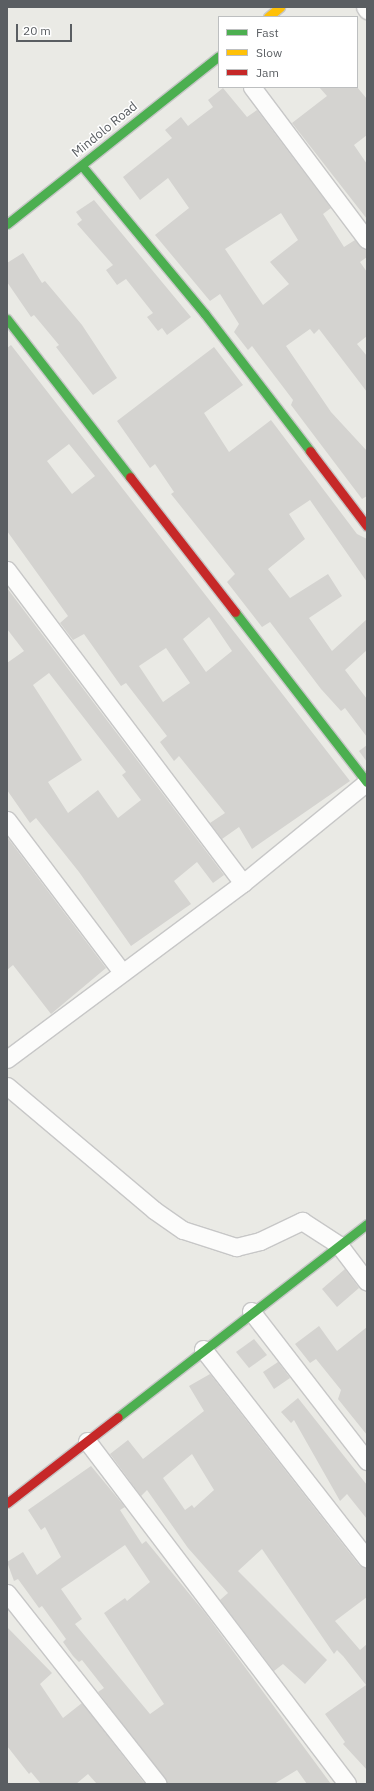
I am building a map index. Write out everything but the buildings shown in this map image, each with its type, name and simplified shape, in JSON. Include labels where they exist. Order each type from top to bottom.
[{"type":"street","points":[[269,16],[280,7]]},
{"type":"street","points":[[364,7],[367,10]]},
{"type":"street","name":"Mindolo Road","points":[[7,224],[218,57]]},
{"type":"street","points":[[253,88],[367,240]]},
{"type":"street","points":[[82,166],[205,314],[367,526]]},
{"type":"street","points":[[7,318],[367,782],[243,883],[7,1059]]},
{"type":"street","points":[[7,570],[243,883]]},
{"type":"street","points":[[7,820],[122,972]]},
{"type":"street","points":[[7,1086],[154,1210],[183,1230],[236,1247],[260,1240],[302,1221],[339,1246],[367,1282]]},
{"type":"street","points":[[7,1503],[251,1311],[367,1224]]},
{"type":"street","points":[[251,1311],[367,1461]]},
{"type":"street","points":[[203,1349],[367,1559]]},
{"type":"street","points":[[87,1441],[347,1784]]},
{"type":"street","points":[[7,1593],[158,1784]]},
{"type":"traffic: fast","points":[[7,224],[218,57]]},
{"type":"traffic: fast","points":[[82,166],[205,314],[310,451]]},
{"type":"traffic: fast","points":[[7,319],[130,477]]},
{"type":"traffic: fast","points":[[235,612],[367,782]]},
{"type":"traffic: fast","points":[[118,1417],[367,1224]]},
{"type":"traffic: slow","points":[[269,16],[280,7]]},
{"type":"traffic: jam","points":[[310,451],[367,526]]},
{"type":"traffic: jam","points":[[130,477],[235,612]]},
{"type":"traffic: jam","points":[[7,1503],[118,1417]]}]
